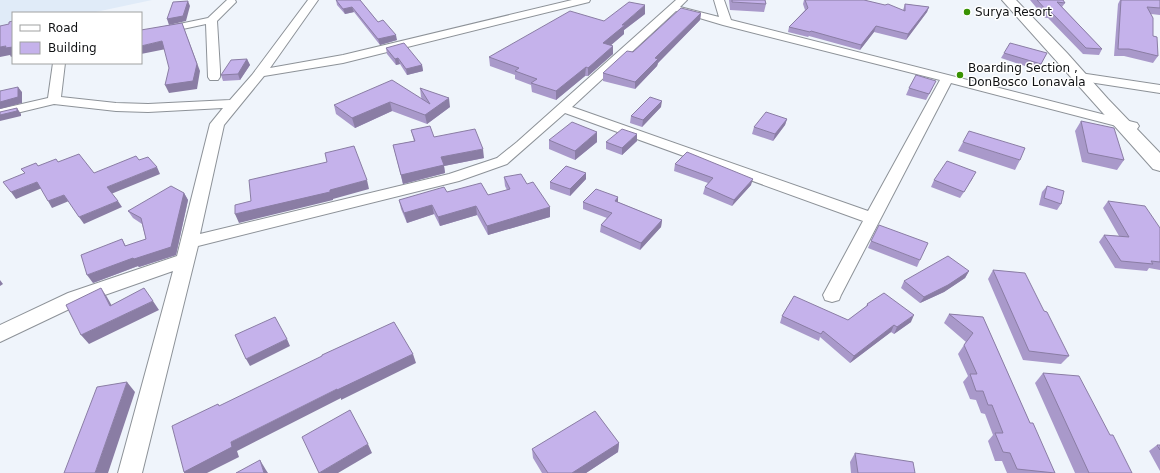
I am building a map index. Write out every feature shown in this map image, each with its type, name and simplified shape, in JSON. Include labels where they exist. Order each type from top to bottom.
[{"type":"highway","points":[[1009,0],[1084,77]]},
{"type":"highway","points":[[1016,0],[1084,77],[1102,102],[1160,154]]},
{"type":"highway","points":[[1129,125],[1160,165]]},
{"type":"street","points":[[130,473],[188,251],[217,124],[260,73],[313,0]]},
{"type":"street","points":[[260,73],[343,59],[585,0]]},
{"type":"street","points":[[719,0],[727,23]]},
{"type":"street","points":[[142,35],[212,20],[232,2]]},
{"type":"street","points":[[0,334],[75,298],[188,251],[454,178],[502,161],[522,145],[678,4],[727,23],[1129,125]]},
{"type":"street","points":[[212,20],[211,37],[215,60],[214,77]]},
{"type":"street","points":[[54,100],[59,64]]},
{"type":"street","points":[[1084,77],[1126,82],[1160,89]]},
{"type":"street","points":[[832,295],[947,79]]},
{"type":"street","points":[[0,113],[54,100],[116,107],[148,108],[234,104]]},
{"type":"street","points":[[563,108],[873,219]]},
{"type":"shaded area","points":[[0,0],[152,0],[96,12],[12,12],[12,29],[0,32]]},
{"type":"building","points":[[336,0],[360,0],[378,22],[383,20],[396,35],[378,39],[352,7],[343,9]]},
{"type":"building","points":[[732,0],[765,0],[766,4],[732,2]]},
{"type":"building","points":[[805,0],[864,0],[885,5],[888,4],[905,11],[905,4],[929,7],[908,34],[876,26],[861,45],[811,31],[789,27],[808,8]]},
{"type":"building","points":[[1037,0],[1063,0],[1065,3],[1057,2],[1102,49],[1086,48],[1051,12],[1048,12]]},
{"type":"building","points":[[1121,0],[1160,0],[1160,8],[1147,7],[1153,18],[1153,36],[1157,37],[1158,56],[1129,49],[1118,49]]},
{"type":"building","points":[[188,1],[183,16],[167,19],[173,2]]},
{"type":"building","points":[[629,2],[645,5],[622,25],[625,25],[603,43],[613,46],[588,68],[586,67],[556,91],[531,83],[537,79],[515,71],[519,68],[489,57],[570,11],[604,21]]},
{"type":"building","points":[[681,8],[701,13],[655,58],[658,59],[635,82],[603,73],[627,51],[633,52]]},
{"type":"building","points":[[12,21],[12,47],[0,47],[0,26],[9,24],[9,22]]},
{"type":"building","points":[[182,23],[197,64],[193,81],[165,85],[169,68],[162,41],[142,46],[142,30]]},
{"type":"building","points":[[404,43],[422,65],[406,69],[398,58],[395,59],[386,48]]},
{"type":"building","points":[[1010,43],[1047,53],[1041,64],[1004,53]]},
{"type":"building","points":[[247,59],[238,74],[221,75],[231,60]]},
{"type":"building","points":[[916,75],[936,81],[929,94],[909,88]]},
{"type":"building","points":[[392,80],[430,104],[420,88],[449,98],[425,115],[390,102],[352,118],[334,105]]},
{"type":"building","points":[[18,87],[18,97],[0,102],[0,91]]},
{"type":"building","points":[[650,97],[662,101],[643,120],[631,116]]},
{"type":"building","points":[[17,108],[17,111],[0,115],[0,112]]},
{"type":"building","points":[[766,112],[787,119],[775,134],[754,127]]},
{"type":"building","points":[[1081,121],[1114,128],[1124,160],[1088,153]]},
{"type":"building","points":[[572,122],[597,132],[575,151],[549,140]]},
{"type":"building","points":[[430,126],[434,137],[475,129],[483,149],[441,157],[444,165],[401,175],[393,145],[415,141],[411,130]]},
{"type":"building","points":[[622,129],[637,134],[622,148],[606,142]]},
{"type":"building","points":[[969,131],[1025,148],[1020,160],[963,142]]},
{"type":"building","points":[[354,146],[367,180],[330,190],[330,192],[235,214],[235,205],[251,201],[249,180],[327,162],[325,153]]},
{"type":"building","points":[[687,152],[753,179],[734,200],[705,187],[713,178],[675,164]]},
{"type":"building","points":[[79,154],[94,173],[136,156],[139,160],[148,157],[157,167],[107,187],[118,201],[79,217],[64,195],[48,201],[37,182],[11,192],[3,182],[25,173],[21,169],[36,163],[38,166],[56,159],[58,162]]},
{"type":"building","points":[[947,161],[976,172],[964,192],[934,180]]},
{"type":"building","points":[[566,166],[586,173],[570,189],[550,182]]},
{"type":"building","points":[[521,174],[527,184],[533,182],[550,207],[487,226],[476,206],[438,217],[432,205],[404,213],[399,200],[444,187],[447,192],[481,183],[488,195],[510,189],[504,177]]},
{"type":"building","points":[[171,186],[184,193],[171,247],[134,259],[133,258],[87,275],[81,255],[122,239],[125,246],[146,239],[141,218],[128,211]]},
{"type":"building","points":[[1047,186],[1064,191],[1061,204],[1044,198]]},
{"type":"building","points":[[596,189],[618,197],[615,201],[662,220],[641,243],[601,225],[612,213],[583,202]]},
{"type":"building","points":[[1108,201],[1145,206],[1160,228],[1160,262],[1151,261],[1153,264],[1121,261],[1104,235],[1129,237]]},
{"type":"building","points":[[879,225],[928,243],[920,260],[871,241]]},
{"type":"building","points":[[948,256],[969,271],[948,285],[924,297],[904,281]]},
{"type":"building","points":[[993,270],[1025,273],[1069,356],[1029,351]]},
{"type":"building","points":[[101,288],[110,306],[144,288],[153,301],[81,335],[66,305]]},
{"type":"building","points":[[884,293],[914,315],[897,327],[894,325],[854,356],[823,331],[821,334],[782,316],[794,296],[848,320],[868,305],[867,304]]},
{"type":"building","points":[[949,314],[983,317],[1030,423],[1033,423],[1055,473],[1017,469],[1010,453],[1003,452],[995,433],[1003,433],[992,405],[988,405],[983,391],[976,391],[970,374],[977,374],[964,345],[973,333]]},
{"type":"building","points":[[275,317],[287,339],[246,359],[235,335]]},
{"type":"building","points":[[394,322],[413,354],[337,389],[231,442],[232,447],[184,472],[172,426],[218,404],[219,406],[322,355]]},
{"type":"building","points":[[1043,373],[1079,376],[1110,435],[1113,435],[1132,473],[1089,473]]},
{"type":"building","points":[[127,382],[95,473],[64,473],[97,387]]},
{"type":"building","points":[[350,410],[368,444],[319,473],[302,437]]},
{"type":"building","points":[[595,411],[619,443],[572,473],[548,473],[532,449]]},
{"type":"building","points":[[855,453],[913,462],[915,473],[858,473]]},
{"type":"building","points":[[260,460],[264,473],[236,473]]},
{"type":"place","name":"Surya Resort","points":[[967,12]]},
{"type":"place","name":"Boarding Section , DonBosco Lonavala","points":[[960,75]]}]
